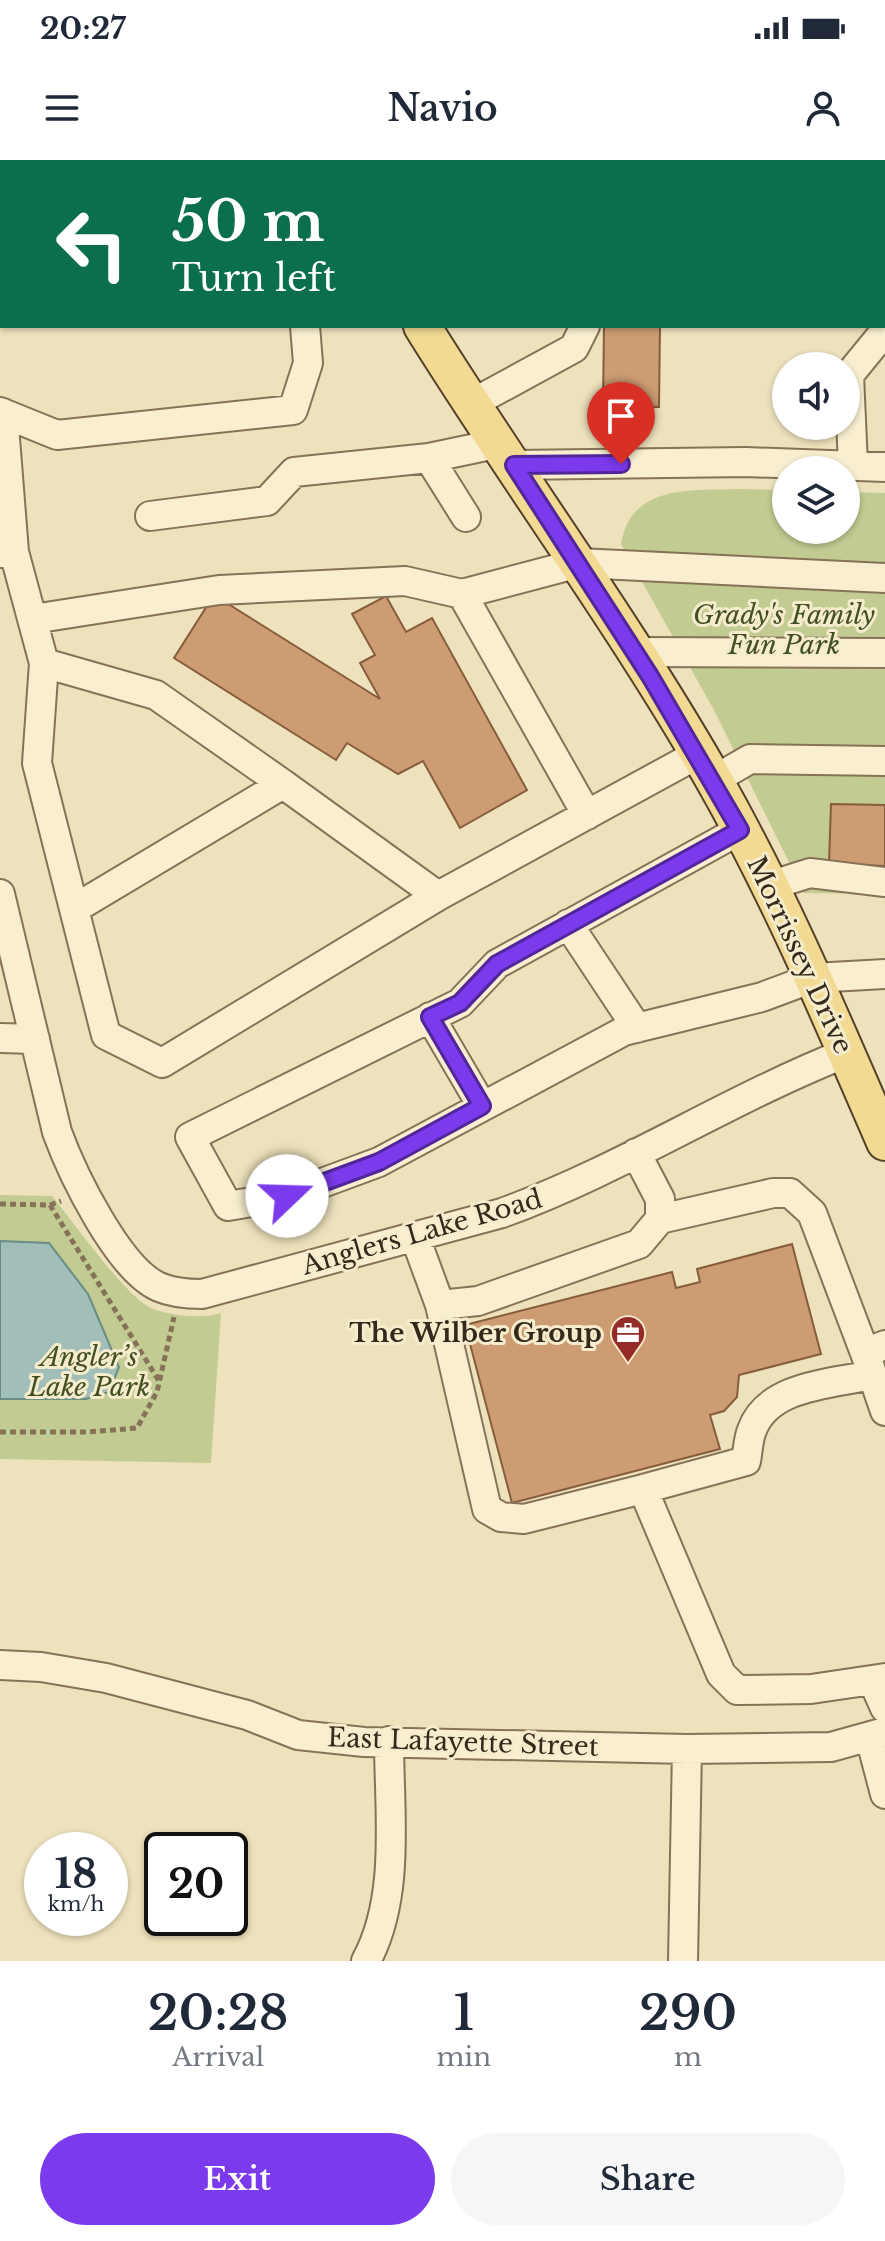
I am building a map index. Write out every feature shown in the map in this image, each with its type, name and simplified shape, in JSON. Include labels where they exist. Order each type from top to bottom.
[{"type":"main road","name":"Morrissey Drive","points":[[423,328],[579,563],[706,767],[813,978],[885,1142]]},
{"type":"street","points":[[305,328],[308,363],[293,410],[57,435],[2,412],[7,553],[33,619],[44,663],[37,763],[106,1035],[162,1063],[438,896],[587,815],[706,767],[750,759],[885,761]]},
{"type":"street","points":[[473,403],[574,348],[584,328]]},
{"type":"street","points":[[853,456],[849,375],[885,331]]},
{"type":"street","points":[[150,516],[267,501],[294,472],[429,458],[507,454],[772,463]]},
{"type":"street","points":[[429,458],[466,517]]},
{"type":"street","points":[[860,465],[885,467]]},
{"type":"street","points":[[33,619],[219,590],[405,581],[462,594],[579,563],[885,578]]},
{"type":"street","points":[[462,594],[587,815]]},
{"type":"street","points":[[635,652],[885,653]]},
{"type":"street","points":[[44,663],[156,695],[438,896]]},
{"type":"street","points":[[74,909],[283,784]]},
{"type":"street","points":[[740,830],[497,964],[460,1003],[190,1137],[228,1206],[287,1196],[379,1162],[624,1031],[762,997],[813,978],[885,974]]},
{"type":"street","points":[[769,886],[810,873],[885,882]]},
{"type":"street","name":"Anglers Lake Road","points":[[0,894],[57,1132],[68,1166],[124,1257],[139,1274],[157,1286],[179,1293],[202,1294],[502,1213],[550,1196],[792,1074],[846,1053]]},
{"type":"street","points":[[568,924],[637,1028]]},
{"type":"street","points":[[430,1017],[482,1106]]},
{"type":"street","points":[[0,1038],[35,1039]]},
{"type":"street","points":[[636,1153],[660,1199],[660,1219]]},
{"type":"street","points":[[440,1305],[478,1301],[639,1244],[660,1219],[773,1193],[790,1193],[812,1213],[874,1358],[885,1411]]},
{"type":"street","points":[[415,1237],[440,1305],[487,1509],[501,1517],[524,1519],[746,1461],[752,1429],[765,1408],[788,1393],[874,1358]]},
{"type":"street","points":[[643,1489],[721,1674],[737,1690],[811,1689],[879,1680],[885,1708]]},
{"type":"street","name":"East Lafayette Street","points":[[0,1665],[41,1667],[106,1678],[247,1715],[298,1735],[364,1742],[687,1749],[831,1747],[878,1734]]},
{"type":"street","points":[[878,1734],[885,1794]]},
{"type":"street","points":[[366,1961],[374,1947],[385,1905],[389,1864],[389,1741]]},
{"type":"street","points":[[683,1961],[687,1749]]},
{"type":"path","points":[[0,1204],[50,1205],[85,1193]]},
{"type":"path","points":[[50,1205],[159,1381]]},
{"type":"path","points":[[0,1432],[88,1432],[137,1428],[149,1411],[159,1381],[179,1293]]},
{"type":"green space","name":"Grady's Family Fun Park","points":[[703,490],[772,490],[772,544],[860,544],[860,492],[885,493],[885,894],[804,893],[715,712],[621,544],[627,524],[637,510],[650,500],[666,494]]},
{"type":"green space","name":"Angler’s Lake Park","points":[[0,1195],[52,1196],[129,1291],[153,1309],[187,1316],[221,1313],[211,1463],[0,1459]]},
{"type":"water","points":[[0,1241],[49,1243],[88,1294],[119,1367],[109,1392],[86,1399],[0,1399]]},
{"type":"building","points":[[604,328],[660,328],[659,407],[603,406]]},
{"type":"building","points":[[214,595],[380,699],[360,663],[375,655],[352,614],[386,596],[406,632],[432,618],[527,790],[460,828],[423,761],[398,774],[347,743],[336,760],[174,658]]},
{"type":"building","points":[[831,804],[885,805],[885,866],[829,864]]},
{"type":"building","name":"The Wilber Group","points":[[792,1244],[821,1354],[739,1375],[737,1397],[724,1411],[710,1415],[720,1449],[512,1503],[465,1325],[672,1272],[676,1288],[700,1282],[697,1269]]},
{"type":"place","name":"The Wilber Group","points":[[628,1364]]},
{"type":"route","points":[[287,1196],[379,1162],[482,1106],[430,1017],[460,1003],[497,964],[740,830],[714,780],[650,676],[514,465],[621,464]]}]
